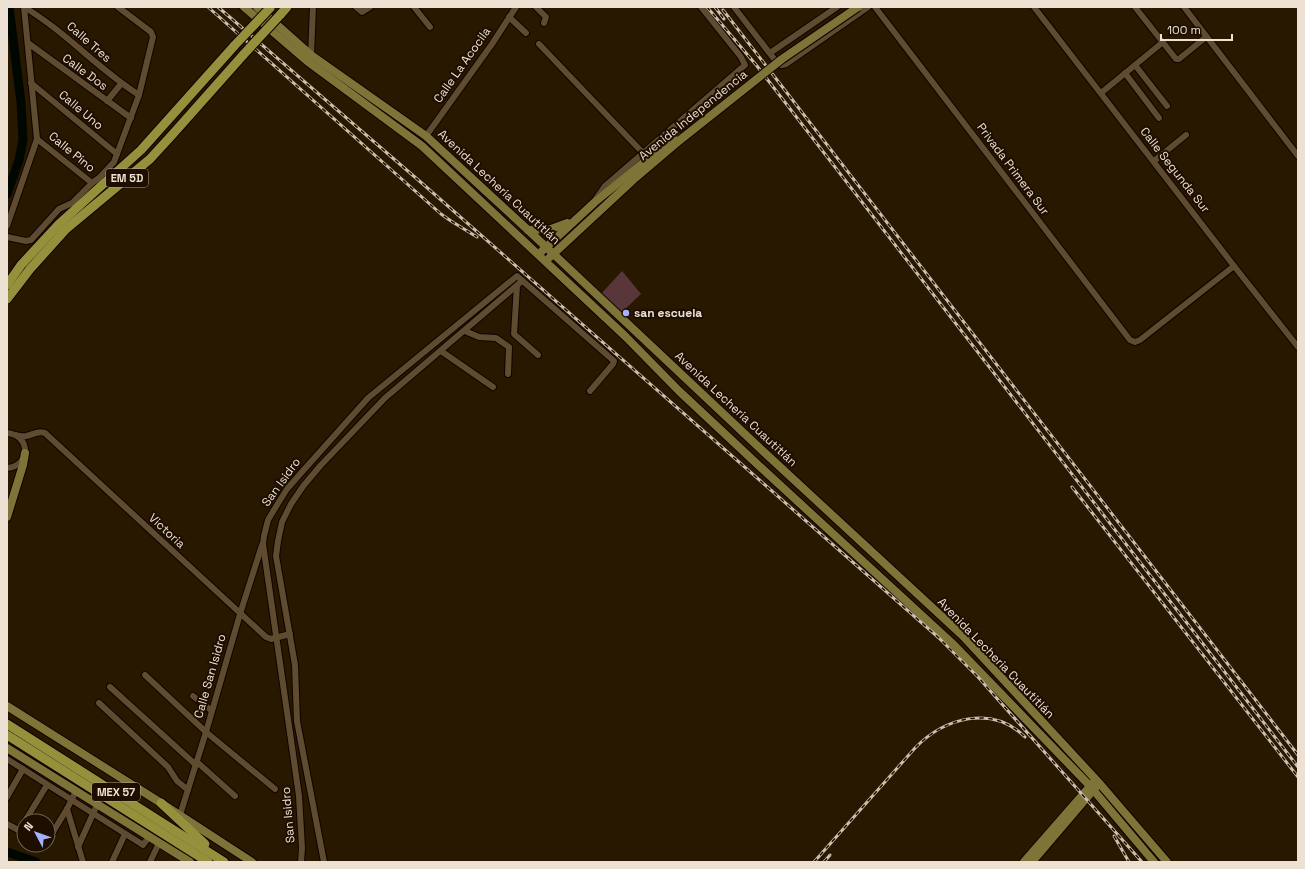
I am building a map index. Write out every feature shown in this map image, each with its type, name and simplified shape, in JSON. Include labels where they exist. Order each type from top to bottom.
[{"type":"highway","name":"EM 5D","points":[[7,285],[21,265],[59,224],[141,150],[270,7]]},
{"type":"highway","name":"EM 5D","points":[[7,299],[30,269],[66,229],[150,158],[287,7]]},
{"type":"highway","name":"MEX 57","points":[[7,724],[225,862]]},
{"type":"highway","name":"MEX 57","points":[[7,735],[208,862]]},
{"type":"highway","points":[[161,803],[225,862]]},
{"type":"main road","name":"Avenida Lecheria Cuautitlán","points":[[244,7],[422,146],[625,336],[680,391],[756,463],[954,645],[1091,788],[1154,862]]},
{"type":"main road","name":"Avenida Lecheria Cuautitlán","points":[[257,7],[309,58],[426,136],[962,636],[1098,782],[1166,862]]},
{"type":"main road","name":"Avenida Independencia","points":[[546,247],[595,202],[779,56],[849,7]]},
{"type":"main road","name":"Avenida Independencia","points":[[553,254],[678,137],[782,59],[858,7]]},
{"type":"main road","points":[[528,230],[551,229],[574,221]]},
{"type":"main road","points":[[538,255],[546,247]]},
{"type":"main road","points":[[545,262],[553,254]]},
{"type":"main road","points":[[7,517],[23,465],[25,451]]},
{"type":"main road","points":[[7,706],[252,862]]},
{"type":"main road","points":[[7,748],[159,843],[178,859],[190,862]]},
{"type":"main road","points":[[1024,862],[1098,782]]},
{"type":"main road","points":[[1032,862],[1086,800],[1091,788]]},
{"type":"street","name":"Calle Tres","points":[[27,7],[73,42],[121,84],[139,95]]},
{"type":"street","points":[[7,226],[37,139],[31,83],[27,7]]},
{"type":"street","name":"Calle Pino","points":[[7,237],[26,242],[31,240],[59,209],[72,203],[114,162],[139,95],[153,34],[118,7]]},
{"type":"street","points":[[309,58],[313,7]]},
{"type":"street","points":[[356,7],[362,12],[370,7]]},
{"type":"street","points":[[414,7],[430,27]]},
{"type":"street","name":"Calle La Acocila","points":[[426,136],[492,44],[516,7]]},
{"type":"street","points":[[536,7],[546,17],[544,23]]},
{"type":"street","points":[[595,202],[605,186],[745,65],[741,57],[701,7]]},
{"type":"street","points":[[734,7],[778,64],[782,65],[786,64],[868,7]]},
{"type":"street","points":[[770,53],[837,7]]},
{"type":"street","name":"Privada Primera Sur","points":[[875,7],[1130,340],[1135,342],[1140,340],[1234,266]]},
{"type":"street","name":"Calle Segunda Sur","points":[[1034,7],[1298,347]]},
{"type":"street","points":[[1135,7],[1177,59],[1206,37]]},
{"type":"street","points":[[1184,7],[1298,156]]},
{"type":"street","points":[[509,17],[526,34]]},
{"type":"street","points":[[1101,93],[1163,42]]},
{"type":"street","name":"Calle Dos","points":[[28,43],[131,118]]},
{"type":"street","points":[[539,44],[643,153]]},
{"type":"street","points":[[1135,65],[1167,106]]},
{"type":"street","points":[[1125,73],[1159,118]]},
{"type":"street","name":"Calle Uno","points":[[31,83],[116,154]]},
{"type":"street","points":[[107,101],[121,84]]},
{"type":"street","points":[[1154,161],[1186,135]]},
{"type":"street","name":"Calle Pino","points":[[37,139],[92,183]]},
{"type":"street","name":"San Isidro","points":[[300,862],[302,848],[299,796],[263,544],[268,520],[287,489],[368,398],[517,276],[520,284],[385,398],[304,485],[291,504],[282,522],[276,556],[295,665],[297,721],[324,862]]},
{"type":"street","points":[[520,284],[514,334],[538,355]]},
{"type":"street","points":[[520,284],[614,361],[590,391]]},
{"type":"street","points":[[465,331],[479,337],[496,338],[509,348],[508,374]]},
{"type":"street","points":[[442,351],[493,387]]},
{"type":"street","name":"Victoria","points":[[7,433],[25,437],[39,432],[45,433],[240,614],[266,637],[271,639],[276,638]]},
{"type":"street","points":[[7,468],[18,464],[23,459],[28,441],[33,434]]},
{"type":"street","points":[[16,435],[23,442],[25,451]]},
{"type":"street","name":"Calle San Isidro","points":[[180,815],[240,614],[263,544]]},
{"type":"street","points":[[276,638],[290,634]]},
{"type":"street","points":[[146,675],[206,732],[275,789]]},
{"type":"street","points":[[110,687],[235,796]]},
{"type":"street","points":[[193,696],[212,711]]},
{"type":"street","points":[[99,703],[168,767],[177,781],[188,790]]},
{"type":"street","points":[[7,759],[140,844],[143,844],[149,837]]},
{"type":"street","points":[[7,797],[23,769]]},
{"type":"street","points":[[28,813],[45,783],[47,773]]},
{"type":"street","points":[[56,827],[76,791]]},
{"type":"street","points":[[78,847],[97,804]]},
{"type":"street","points":[[67,809],[83,862]]},
{"type":"street","points":[[7,824],[16,829]]},
{"type":"street","points":[[112,862],[125,834]]},
{"type":"street","points":[[150,862],[159,843]]},
{"type":"shaded area","points":[[622,271],[641,294],[622,312],[601,294]]},
{"type":"waterway","points":[[7,194],[19,160],[23,140],[21,102],[9,7]]},
{"type":"waterway","points":[[7,852],[36,862]]},
{"type":"railway","points":[[208,7],[441,214],[477,237]]},
{"type":"railway","points":[[218,7],[424,185],[939,638],[978,677],[1142,862]]},
{"type":"railway","points":[[707,7],[757,66],[1298,767]]},
{"type":"railway","points":[[715,7],[724,19]]},
{"type":"railway","points":[[723,10],[1298,755]]},
{"type":"railway","points":[[1072,487],[1298,777]]},
{"type":"railway","points":[[814,862],[915,748],[940,729],[968,719],[983,718],[998,721],[1012,727],[1025,737]]},
{"type":"railway","points":[[1114,836],[1129,862]]},
{"type":"railway","points":[[824,862],[830,855]]},
{"type":"place","name":"san escuela","points":[[626,313]]}]
